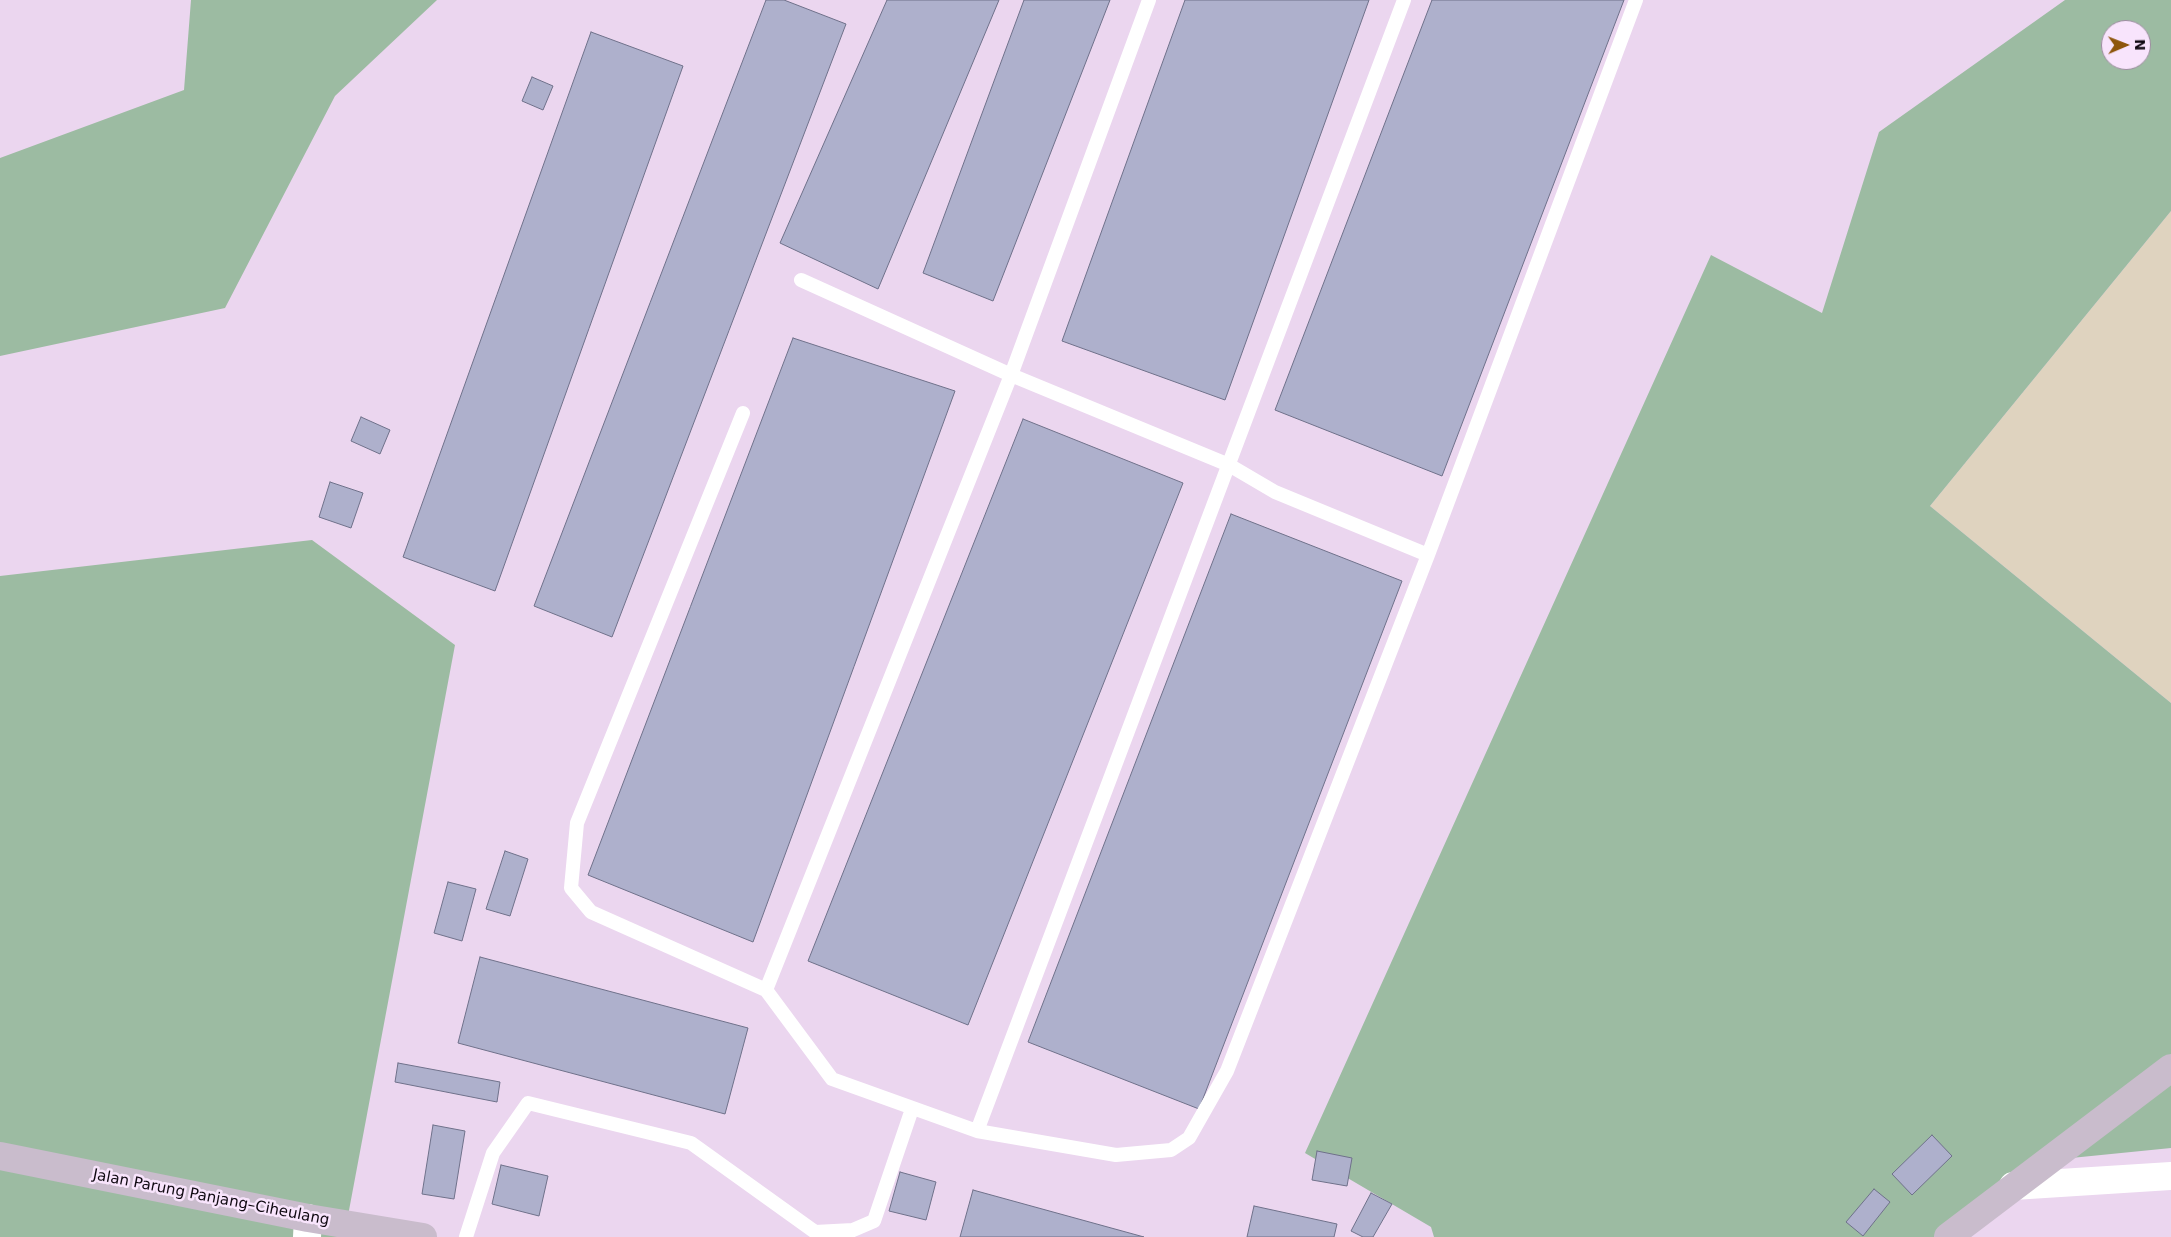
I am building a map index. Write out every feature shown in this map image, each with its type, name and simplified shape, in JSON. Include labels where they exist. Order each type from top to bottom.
[{"type":"street","points":[[1948,1237],[2171,1068]]},
{"type":"street","name":"Jalan Parung Panjang–Ciheulang","points":[[0,1156],[307,1227],[423,1237]]},
{"type":"street","points":[[2013,1186],[2171,1176]]},
{"type":"lane","points":[[766,990],[1011,375],[1149,0]]},
{"type":"lane","points":[[977,1130],[1404,0]]},
{"type":"lane","points":[[743,413],[577,823],[571,888],[591,912],[766,990],[832,1079],[912,1109],[977,1130],[1116,1155],[1171,1150],[1189,1138],[1227,1071],[1428,555],[1636,0]]},
{"type":"lane","points":[[801,280],[1011,375],[1229,465],[1276,492],[1428,555]]},
{"type":"lane","points":[[466,1237],[492,1153],[528,1103],[691,1143],[815,1232],[853,1230],[874,1221],[912,1109]]},
{"type":"shaded area","points":[[2171,211],[2171,703],[1930,506]]},
{"type":"green space","points":[[191,0],[437,0],[335,96],[225,308],[0,356],[0,158],[184,90]]},
{"type":"green space","points":[[2065,0],[2171,0],[2171,211],[1930,506],[2171,703],[2171,1148],[2061,1159],[1961,1237],[1434,1237],[1431,1227],[1305,1153],[1711,255],[1822,313],[1879,132]]},
{"type":"green space","points":[[312,540],[455,645],[344,1237],[0,1237],[0,576]]},
{"type":"building","points":[[766,0],[784,0],[846,24],[612,637],[534,606]]},
{"type":"building","points":[[887,0],[999,0],[878,289],[780,243]]},
{"type":"building","points":[[1024,0],[1110,0],[993,301],[923,273]]},
{"type":"building","points":[[1185,0],[1369,0],[1225,400],[1062,341]]},
{"type":"building","points":[[1432,0],[1624,0],[1442,476],[1275,410]]},
{"type":"building","points":[[591,32],[683,66],[495,591],[403,557]]},
{"type":"building","points":[[532,77],[553,86],[543,110],[522,101]]},
{"type":"building","points":[[793,338],[955,391],[753,942],[588,875]]},
{"type":"building","points":[[361,417],[390,430],[380,454],[351,441]]},
{"type":"building","points":[[1023,419],[1183,483],[968,1025],[808,961]]},
{"type":"building","points":[[330,482],[363,493],[351,528],[319,517]]},
{"type":"building","points":[[1231,514],[1402,581],[1199,1109],[1028,1042]]},
{"type":"building","points":[[505,851],[528,859],[510,916],[486,909]]},
{"type":"building","points":[[448,882],[476,889],[462,941],[434,933]]},
{"type":"building","points":[[480,957],[748,1028],[725,1114],[458,1043]]},
{"type":"building","points":[[398,1063],[500,1082],[497,1102],[395,1082]]},
{"type":"building","points":[[433,1125],[465,1131],[454,1199],[422,1194]]},
{"type":"building","points":[[1932,1135],[1952,1156],[1912,1195],[1892,1174]]},
{"type":"building","points":[[1317,1151],[1352,1158],[1347,1186],[1312,1180]]},
{"type":"building","points":[[501,1165],[548,1176],[539,1216],[492,1204]]},
{"type":"building","points":[[900,1172],[936,1182],[926,1220],[889,1211]]},
{"type":"building","points":[[1874,1189],[1890,1202],[1863,1236],[1846,1222]]},
{"type":"building","points":[[973,1190],[1144,1237],[960,1237]]},
{"type":"building","points":[[1371,1193],[1392,1204],[1373,1237],[1363,1237],[1351,1231]]},
{"type":"building","points":[[1254,1206],[1337,1224],[1334,1237],[1247,1237]]}]
